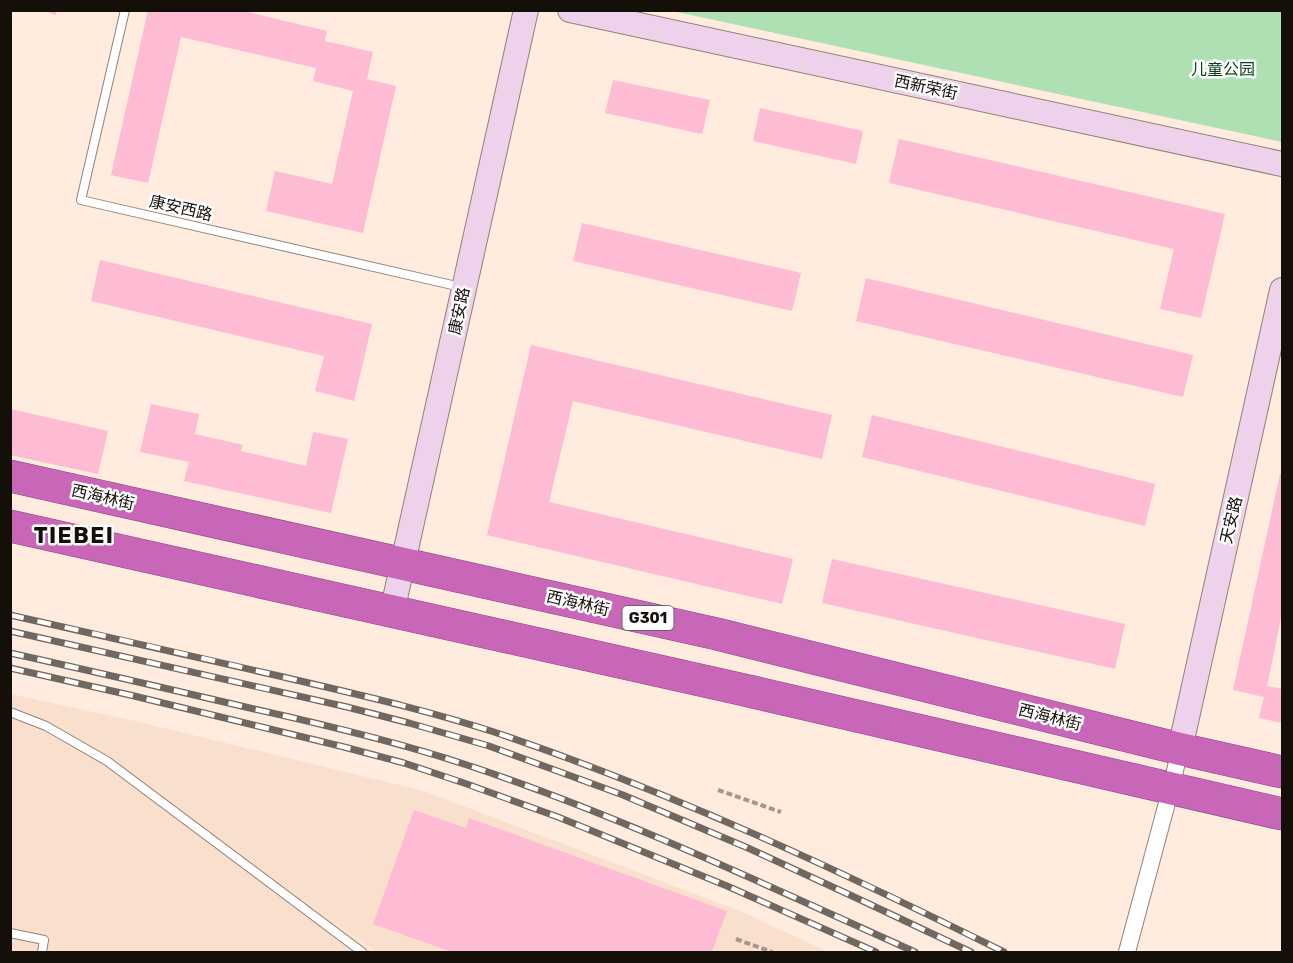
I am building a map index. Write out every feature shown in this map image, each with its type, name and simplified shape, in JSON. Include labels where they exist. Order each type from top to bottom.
[{"type":"highway","name":"西海林街","points":[[10,476],[717,634],[1180,749],[1282,772]]},
{"type":"highway","points":[[10,526],[740,689],[1282,814]]},
{"type":"street","name":"康安路","points":[[392,612],[526,10]]},
{"type":"street","name":"西新荣街","points":[[570,10],[1282,164]]},
{"type":"street","name":"天安路","points":[[1180,749],[1282,291]]},
{"type":"street","points":[[1127,952],[1180,749]]},
{"type":"lane","name":"康安西路","points":[[125,10],[81,200],[464,288]]},
{"type":"lane","points":[[10,712],[46,726],[107,761],[362,952]]},
{"type":"lane","points":[[10,933],[44,940],[42,952]]},
{"type":"path","points":[[717,790],[781,812]]},
{"type":"path","points":[[736,939],[772,952]]},
{"type":"shaded area","points":[[11,694],[135,721],[424,791],[740,911],[829,952],[376,952],[305,900],[373,952],[11,952]]},
{"type":"green space","name":"儿童公园","points":[[672,11],[1282,11],[1282,142]]},
{"type":"building","points":[[42,10],[57,10],[56,15]]},
{"type":"building","points":[[148,10],[240,10],[327,31],[325,41],[373,52],[367,79],[396,86],[363,233],[266,211],[275,171],[332,184],[353,91],[313,81],[316,68],[181,37],[148,183],[111,175]]},
{"type":"building","points":[[613,80],[710,100],[702,134],[605,113]]},
{"type":"building","points":[[760,108],[863,131],[856,164],[753,141]]},
{"type":"building","points":[[899,139],[1225,214],[1201,318],[1160,309],[1174,249],[889,183]]},
{"type":"building","points":[[582,223],[801,273],[792,311],[573,261]]},
{"type":"building","points":[[100,260],[372,324],[354,401],[315,391],[324,356],[91,301]]},
{"type":"building","points":[[866,278],[1193,355],[1183,397],[856,321]]},
{"type":"building","points":[[531,345],[832,415],[822,459],[573,401],[549,502],[793,559],[782,604],[487,535]]},
{"type":"building","points":[[151,404],[199,414],[195,434],[243,445],[241,451],[306,466],[313,432],[348,439],[331,513],[184,481],[189,462],[140,452]]},
{"type":"building","points":[[10,409],[108,431],[98,474],[10,455]]},
{"type":"building","points":[[872,415],[1155,484],[1145,526],[862,457]]},
{"type":"building","points":[[1280,474],[1282,475],[1282,613],[1267,686],[1282,689],[1282,723],[1259,718],[1264,697],[1233,690]]},
{"type":"building","points":[[832,559],[1125,624],[1115,669],[822,603]]},
{"type":"building","points":[[414,810],[466,828],[469,818],[727,911],[712,952],[452,952],[373,924]]},
{"type":"railway","points":[[10,615],[360,695],[494,732],[624,780],[753,833],[1004,952]]},
{"type":"railway","points":[[10,631],[347,707],[489,746],[623,795],[748,848],[971,952]]},
{"type":"railway","points":[[10,653],[335,728],[467,765],[638,829],[915,952]]},
{"type":"railway","points":[[10,668],[130,695],[404,763],[558,817],[727,886],[876,952]]},
{"type":"district","name":"TIEBEI","points":[[74,535]]}]
